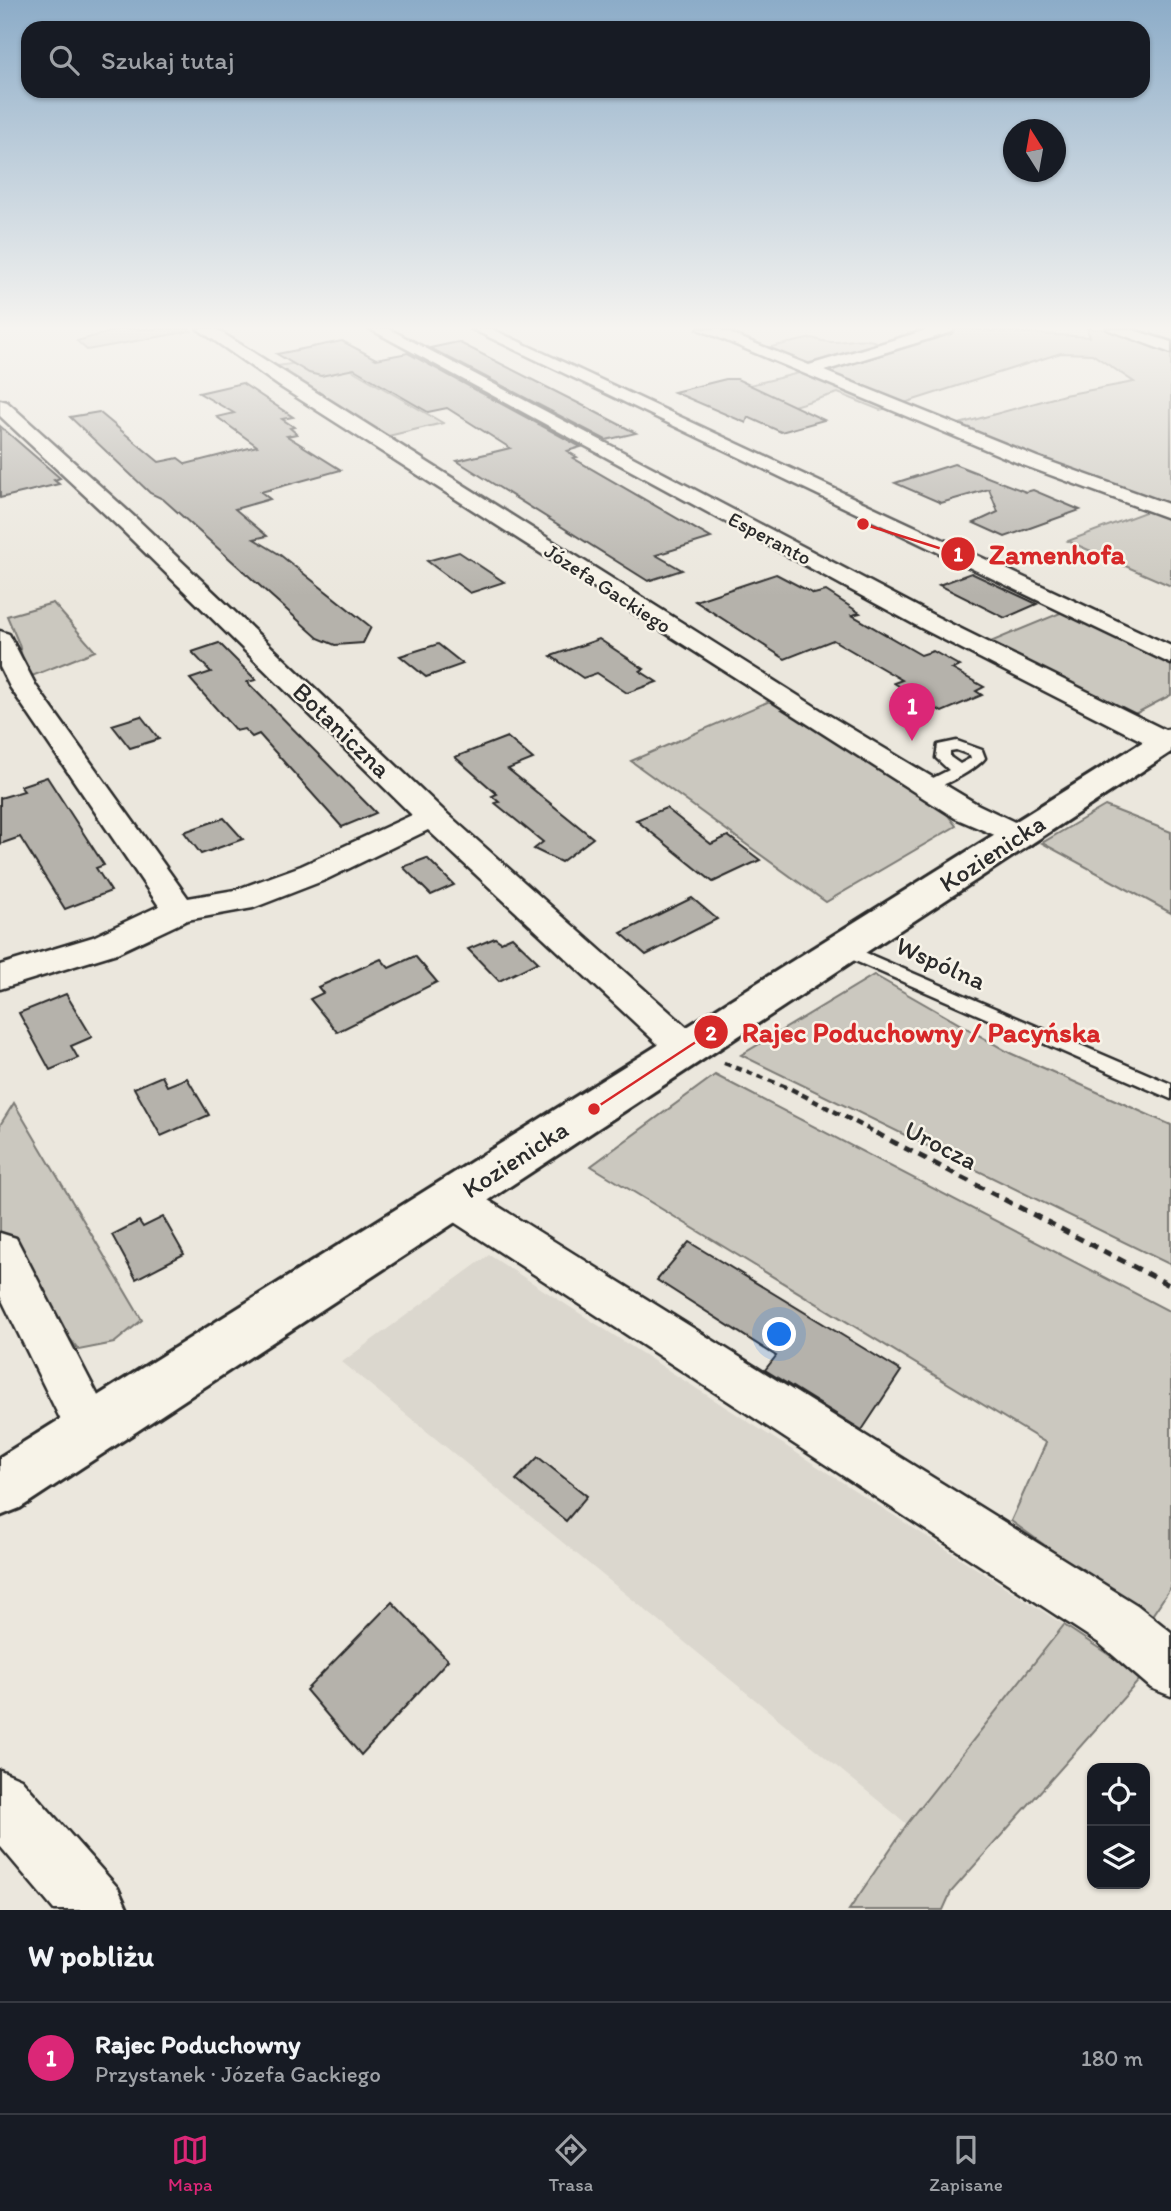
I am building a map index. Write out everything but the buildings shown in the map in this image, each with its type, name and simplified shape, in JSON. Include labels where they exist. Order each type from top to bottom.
[{"type":"main road","name":"Kozienicka","points":[[0,1489],[1168,740]]},
{"type":"street","name":"Botaniczna","points":[[13,418],[130,525],[432,817],[687,1049]]},
{"type":"street","name":"Józefa Gackiego","points":[[340,418],[652,617],[926,787],[966,811],[1018,836]]},
{"type":"street","name":"Esperanto","points":[[547,418],[928,622],[1168,740]]},
{"type":"street","points":[[670,418],[1171,656]]},
{"type":"street","points":[[926,418],[1030,461],[1171,512]]},
{"type":"street","points":[[0,639],[23,687],[179,911]]},
{"type":"street","points":[[0,976],[106,945],[179,911],[253,896],[313,873],[432,817]]},
{"type":"street","points":[[452,1199],[1118,1624],[1171,1668]]},
{"type":"street","points":[[0,1251],[91,1431]]},
{"type":"street","points":[[0,1800],[96,1910]]},
{"type":"lane","points":[[926,787],[958,771]]},
{"type":"lane","name":"Wspólna","points":[[843,948],[1171,1092]]},
{"type":"path","name":"Urocza","points":[[687,1049],[789,1088],[1171,1286]]},
{"type":"shaded area","points":[[349,418],[435,418],[443,423],[380,438]]},
{"type":"shaded area","points":[[980,418],[1171,418],[1171,586],[1068,541],[1148,511],[952,426]]},
{"type":"shaded area","points":[[53,603],[95,651],[27,678],[19,644],[7,616]]},
{"type":"shaded area","points":[[1065,611],[1171,662],[1171,695],[1129,717],[988,643]]},
{"type":"shaded area","points":[[772,700],[947,814],[956,826],[826,902],[631,761]]},
{"type":"shaded area","points":[[1105,806],[1171,832],[1171,913],[1042,843]]},
{"type":"shaded area","points":[[874,975],[1010,1053],[1171,1125],[1171,1265],[741,1055]]},
{"type":"shaded area","points":[[715,1075],[1171,1312],[1171,1587],[1149,1620],[1011,1521],[1046,1443],[591,1166]]},
{"type":"shaded area","points":[[14,1103],[142,1320],[114,1343],[79,1350],[37,1297],[0,1297],[0,1125]]},
{"type":"shaded area","points":[[489,1255],[1064,1625],[907,1824],[342,1362]]},
{"type":"shaded area","points":[[1064,1625],[1142,1677],[951,1892],[943,1910],[849,1910],[907,1824]]},
{"type":"place","name":"Zamenhofa","points":[[863,524]]},
{"type":"place","name":"Rajec Poduchowny","points":[[912,741]]},
{"type":"place","name":"Rajec Poduchowny / Pacyńska","points":[[594,1109]]}]
